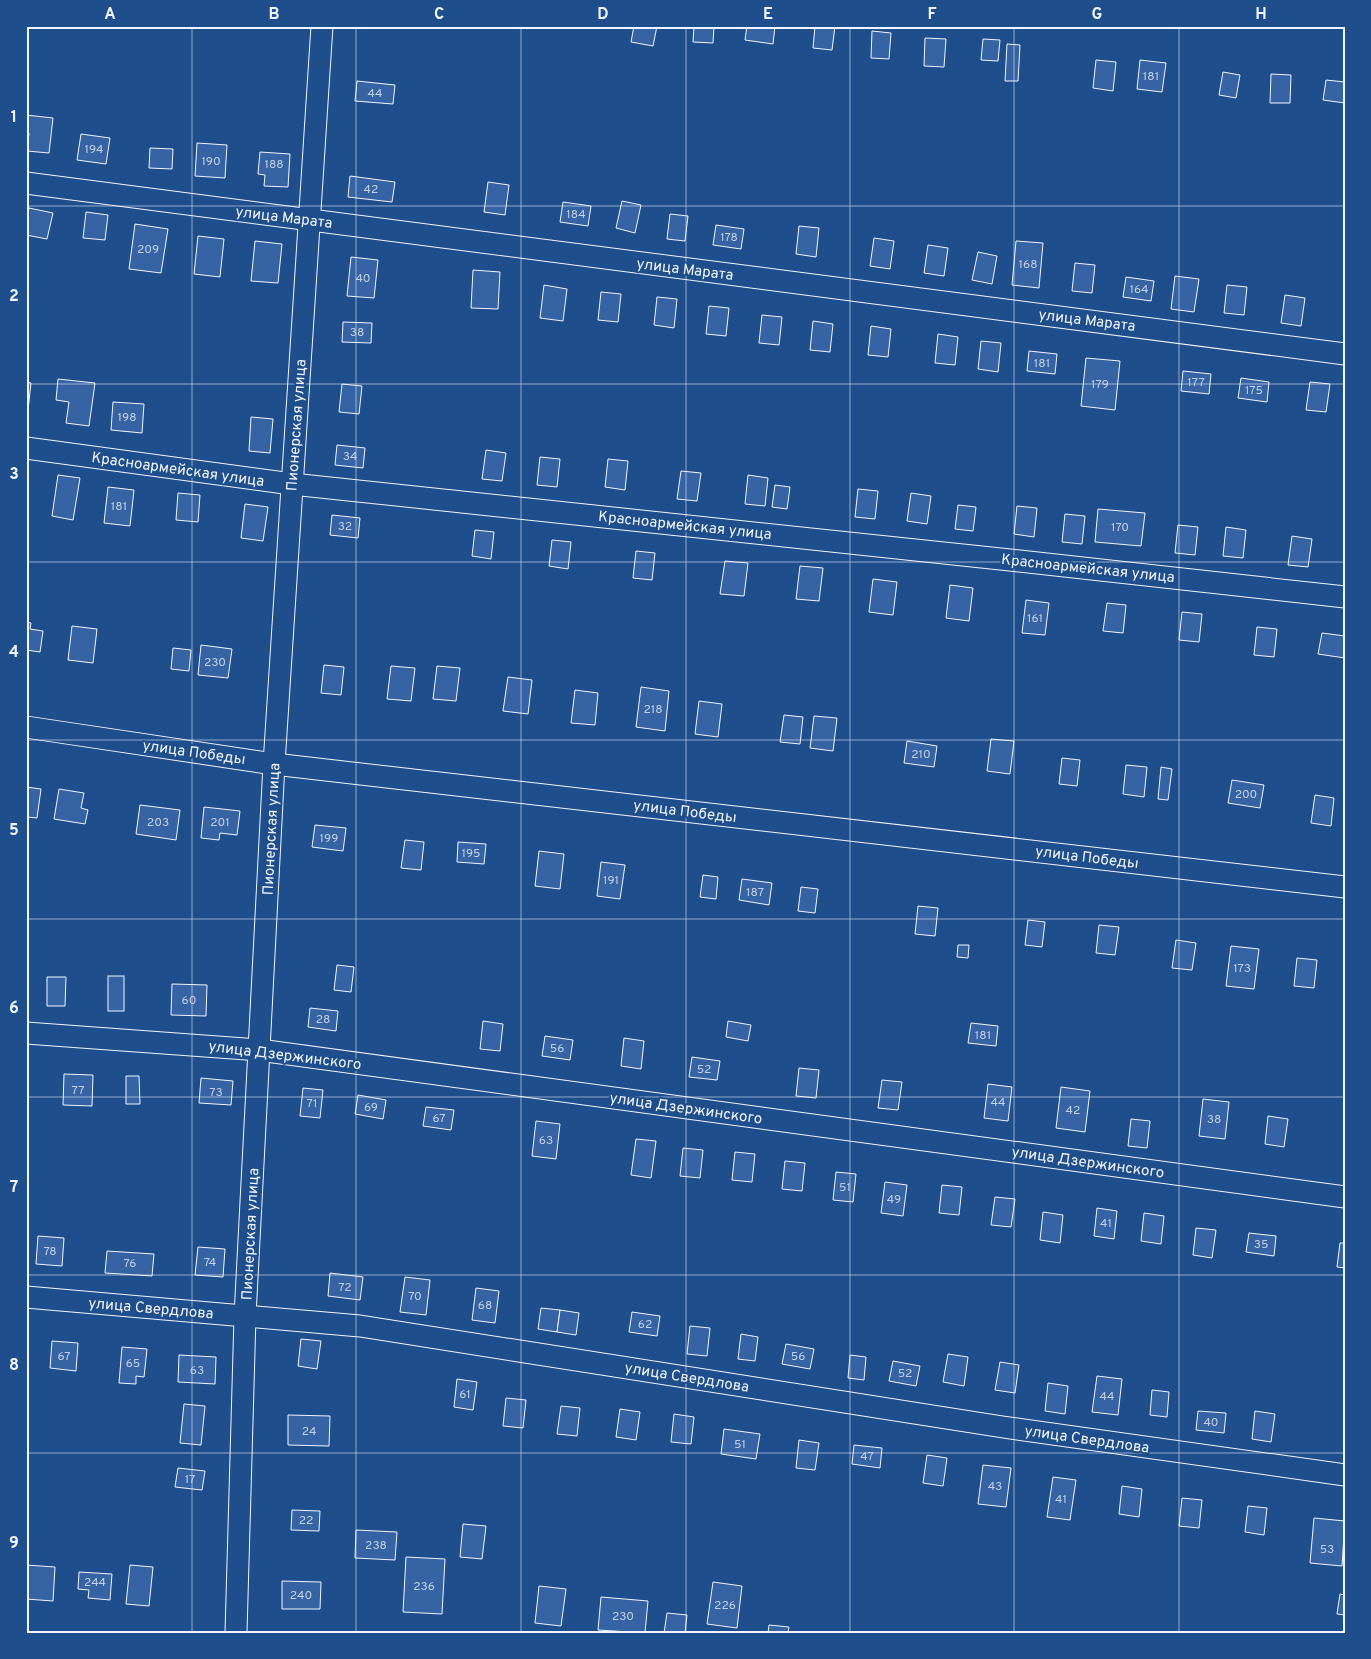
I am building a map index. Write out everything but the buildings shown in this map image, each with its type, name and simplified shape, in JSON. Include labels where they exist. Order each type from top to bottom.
[{"type":"street","name":"Пионерская улица","points":[[236,1633],[245,1316],[274,764],[322,26]]},
{"type":"street","name":"улица Марата","points":[[26,183],[1345,354]]},
{"type":"street","name":"Красноармейская улица","points":[[26,448],[292,484],[1345,597]]},
{"type":"street","name":"улица Победы","points":[[26,727],[274,764],[1345,887]]},
{"type":"street","name":"улица Дзержинского","points":[[26,1032],[259,1050],[1345,1197]]},
{"type":"street","name":"улица Свердлова","points":[[26,1297],[360,1326],[1003,1427],[1345,1475]]}]
